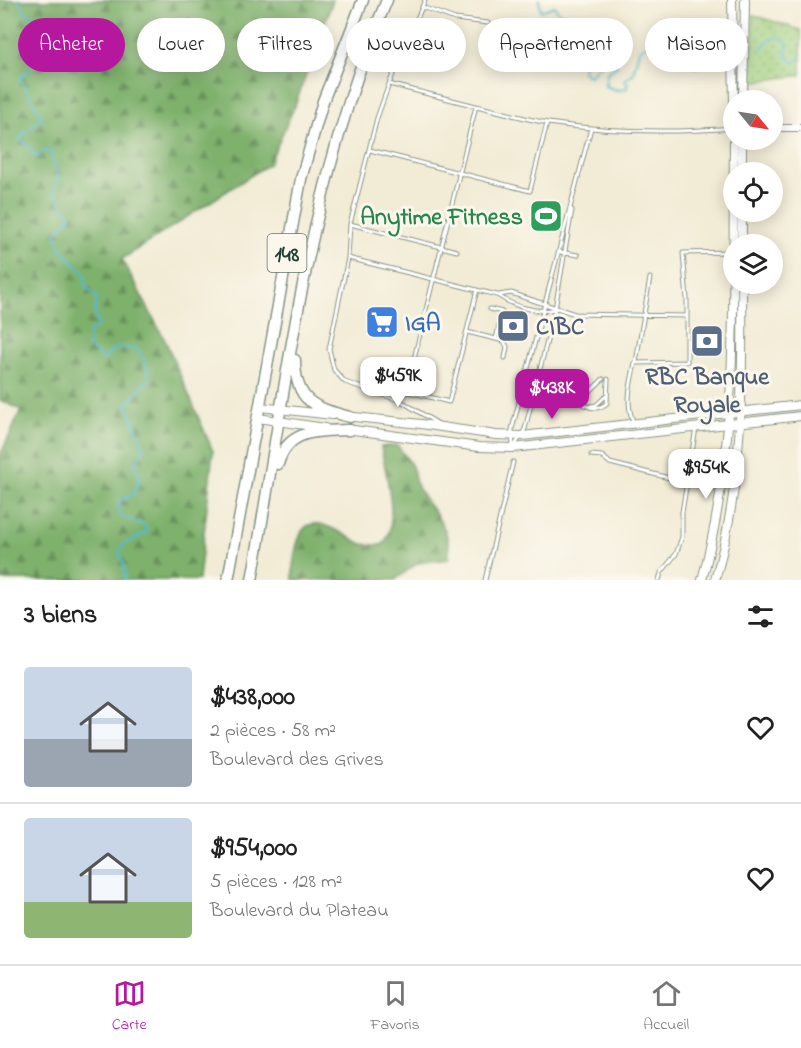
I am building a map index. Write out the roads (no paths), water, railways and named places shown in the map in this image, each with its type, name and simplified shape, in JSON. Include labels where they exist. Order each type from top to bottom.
[{"type":"highway","name":"148","points":[[228,580],[301,179],[323,101],[363,0]]},
{"type":"highway","name":"148","points":[[252,580],[322,188],[352,89],[387,0]]},
{"type":"highway","points":[[296,332],[296,374],[300,390],[314,406],[350,417]]},
{"type":"highway","points":[[265,510],[280,454],[290,441],[308,432],[350,430]]},
{"type":"main road","points":[[732,0],[734,90]]},
{"type":"main road","points":[[743,90],[745,0]]},
{"type":"main road","points":[[733,234],[734,150]]},
{"type":"main road","points":[[702,580],[717,512],[729,424],[732,294]]},
{"type":"main road","points":[[715,580],[729,515],[740,423],[742,294]]},
{"type":"street","points":[[783,128],[801,128]]},
{"type":"street","points":[[281,416],[350,417],[522,436],[730,411],[801,405]]},
{"type":"street","points":[[259,412],[350,430],[479,447],[513,448],[801,416]]},
{"type":"lane","points":[[425,0],[389,84],[369,150],[351,224],[348,258],[330,349],[336,374],[351,384],[401,401],[444,427]]},
{"type":"lane","points":[[422,7],[455,19],[478,22]]},
{"type":"lane","points":[[389,84],[547,123],[591,128],[686,131],[723,129]]},
{"type":"lane","points":[[476,106],[407,387],[409,392],[449,402],[477,290]]},
{"type":"lane","points":[[369,150],[530,191],[547,123]]},
{"type":"lane","points":[[513,448],[511,436],[591,128]]},
{"type":"lane","points":[[513,448],[522,436],[555,309],[573,201]]},
{"type":"lane","points":[[351,224],[457,251]]},
{"type":"lane","points":[[560,252],[578,255]]},
{"type":"lane","points":[[635,363],[687,362],[683,253],[723,252]]},
{"type":"lane","points":[[348,258],[497,295],[510,303],[544,312],[555,309]]},
{"type":"lane","points":[[634,423],[630,414],[629,393],[645,316],[650,278]]},
{"type":"lane","points":[[497,295],[511,293],[546,303],[555,309],[586,315],[687,316]]},
{"type":"lane","points":[[490,309],[502,312],[496,339]]},
{"type":"lane","points":[[467,332],[496,339],[507,345],[504,358]]},
{"type":"lane","points":[[568,378],[561,383],[586,407],[602,407],[607,403],[606,379],[580,401]]},
{"type":"lane","points":[[659,580],[661,573],[676,554],[682,537],[682,512],[696,428]]},
{"type":"lane","points":[[591,455],[602,456],[610,463],[688,483]]},
{"type":"lane","points":[[485,580],[513,462]]},
{"type":"waterway","points":[[18,0],[26,13],[46,22],[44,34],[51,38],[31,67],[20,78],[42,117],[20,137],[37,157],[44,151],[51,152],[58,178],[54,194],[71,216],[56,233],[61,249],[86,276],[85,286],[97,298],[95,313],[98,326],[89,332],[88,347],[104,359],[115,347],[138,349],[146,363],[149,378],[127,405],[144,448],[135,465],[140,481],[133,495],[120,500],[118,511],[122,517],[146,526],[147,532],[123,545],[119,554],[124,564],[125,580]]},
{"type":"waterway","points":[[539,0],[541,11],[554,6],[563,18],[562,30],[573,44],[573,64],[578,63],[578,47],[590,45],[583,69],[585,74],[590,76],[605,58],[612,56],[617,66],[607,73],[605,86],[617,90],[626,89],[628,84],[624,80],[633,74],[639,50],[645,46]]},
{"type":"waterway","points":[[762,49],[766,42],[778,37],[787,42],[787,57],[794,63],[801,57]]},
{"type":"place","name":"Anytime Fitness","points":[[546,216]]},
{"type":"place","name":"IGA","points":[[382,322]]},
{"type":"place","name":"CIBC","points":[[513,326]]},
{"type":"place","name":"RBC Banque Royale","points":[[707,341]]}]
